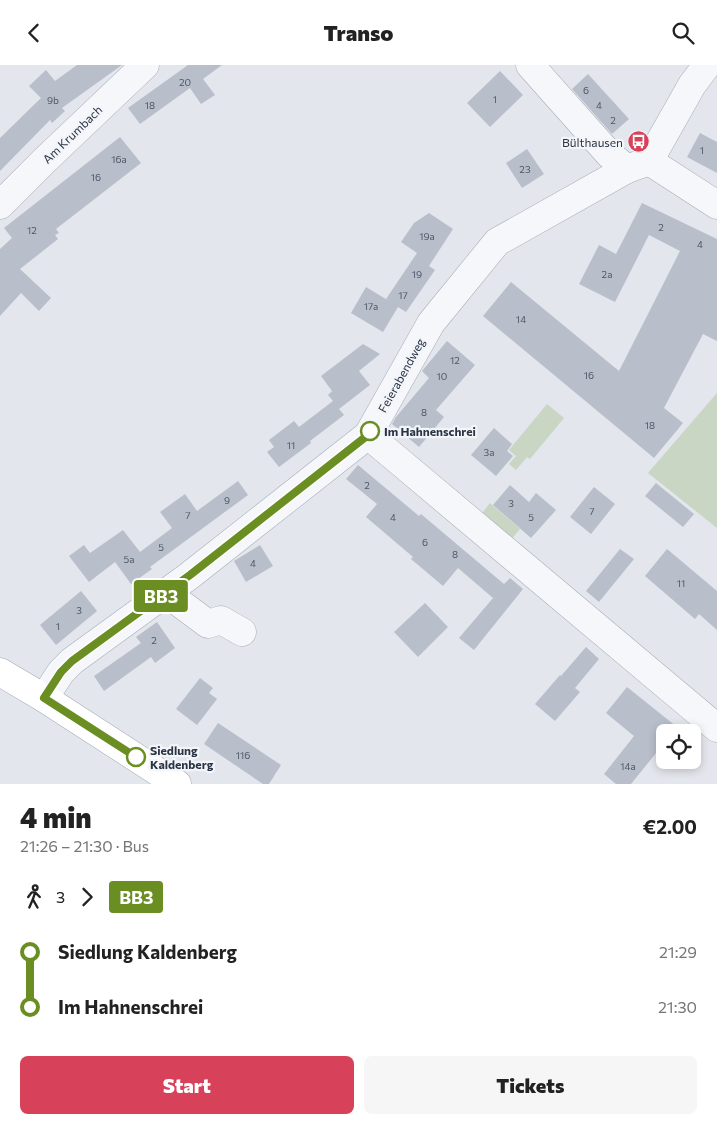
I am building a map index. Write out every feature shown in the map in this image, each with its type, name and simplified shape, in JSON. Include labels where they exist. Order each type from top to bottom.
[{"type":"main road","points":[[0,672],[44,698],[177,784]]},
{"type":"street","name":"Am Krumbach","points":[[0,205],[145,65]]},
{"type":"street","points":[[530,65],[609,154],[638,165],[717,205]]},
{"type":"street","points":[[638,165],[707,65]]},
{"type":"street","name":"Feierabendweg","points":[[44,698],[61,672],[72,661],[168,591],[368,435],[431,323],[497,242],[638,165]]},
{"type":"street","points":[[368,435],[717,728]]},
{"type":"street","points":[[168,591],[173,598],[208,624],[223,620],[242,631]]},
{"type":"green space","points":[[717,393],[717,528],[648,473]]},
{"type":"green space","points":[[547,404],[564,418],[530,459],[527,457],[516,470],[509,464],[516,456],[509,450]]},
{"type":"green space","points":[[490,503],[520,529],[509,542],[479,517]]},
{"type":"building","points":[[77,65],[122,65],[62,108],[65,111],[52,123],[50,120],[0,171],[0,138],[41,98],[29,86],[46,70],[55,81]]},
{"type":"building","points":[[188,65],[222,65],[203,79],[215,95],[201,104],[190,88],[140,124],[128,108]]},
{"type":"building","points":[[500,71],[523,95],[490,127],[467,103]]},
{"type":"building","points":[[588,74],[629,119],[612,134],[572,89]]},
{"type":"building","points":[[700,133],[717,142],[717,173],[687,157]]},
{"type":"building","points":[[120,137],[141,163],[56,229],[59,233],[55,235],[58,239],[20,269],[51,298],[39,311],[21,293],[0,316],[0,249],[12,238],[4,228]]},
{"type":"building","points":[[527,149],[544,174],[522,188],[506,163]]},
{"type":"building","points":[[642,203],[717,239],[717,341],[703,334],[664,408],[683,423],[654,458],[483,316],[511,282],[619,371],[680,251],[649,235],[615,302],[579,284],[599,245],[616,254]]},
{"type":"building","points":[[429,213],[453,229],[429,266],[435,270],[406,312],[398,307],[383,332],[351,313],[366,287],[394,304],[386,299],[417,253],[401,242],[414,223]]},
{"type":"building","points":[[447,341],[475,365],[436,410],[444,417],[419,447],[392,424],[429,378],[422,371]]},
{"type":"building","points":[[363,344],[380,354],[359,371],[370,385],[339,409],[344,415],[279,467],[267,452],[274,447],[269,440],[294,421],[299,427],[333,401],[328,395],[332,391],[321,376]]},
{"type":"building","points":[[494,428],[512,444],[507,451],[513,456],[496,476],[471,455]]},
{"type":"building","points":[[358,465],[419,516],[421,514],[504,584],[510,578],[523,589],[474,650],[459,638],[493,598],[458,568],[443,586],[411,559],[413,557],[366,517],[377,504],[346,479]]},
{"type":"building","points":[[238,481],[248,495],[150,567],[152,569],[131,584],[115,562],[89,582],[69,556],[84,545],[90,553],[123,530],[140,552],[172,528],[160,512],[185,494],[197,511]]},
{"type":"building","points":[[656,483],[694,514],[683,527],[645,496]]},
{"type":"building","points":[[510,485],[529,502],[536,493],[556,510],[531,538],[493,505]]},
{"type":"building","points":[[594,487],[615,504],[591,534],[570,517]]},
{"type":"building","points":[[260,545],[273,566],[246,582],[234,561]]},
{"type":"building","points":[[620,549],[634,559],[599,602],[586,591]]},
{"type":"building","points":[[667,549],[717,591],[717,630],[699,614],[695,619],[645,576]]},
{"type":"building","points":[[81,591],[97,611],[56,645],[40,625]]},
{"type":"building","points":[[425,603],[448,627],[418,657],[394,632]]},
{"type":"building","points":[[157,622],[175,648],[155,663],[151,657],[104,691],[94,676],[141,643],[136,637]]},
{"type":"building","points":[[586,647],[599,659],[575,688],[580,692],[555,721],[535,704]]},
{"type":"building","points":[[200,678],[213,688],[209,693],[217,699],[197,725],[176,709]]},
{"type":"building","points":[[627,687],[673,724],[656,724],[656,753],[631,784],[616,784],[604,774],[634,736],[606,713]]},
{"type":"building","points":[[218,723],[281,765],[269,784],[263,784],[204,744]]},
{"type":"bus line","name":"BB3","points":[[136,757],[44,698],[61,672],[72,661],[190,575],[368,435],[370,431]]},
{"type":"place","name":"Bülthausen","points":[[639,142]]},
{"type":"place","name":"Im Hahnenschrei","points":[[370,431]]},
{"type":"place","name":"Siedlung Kaldenberg","points":[[136,757]]}]
